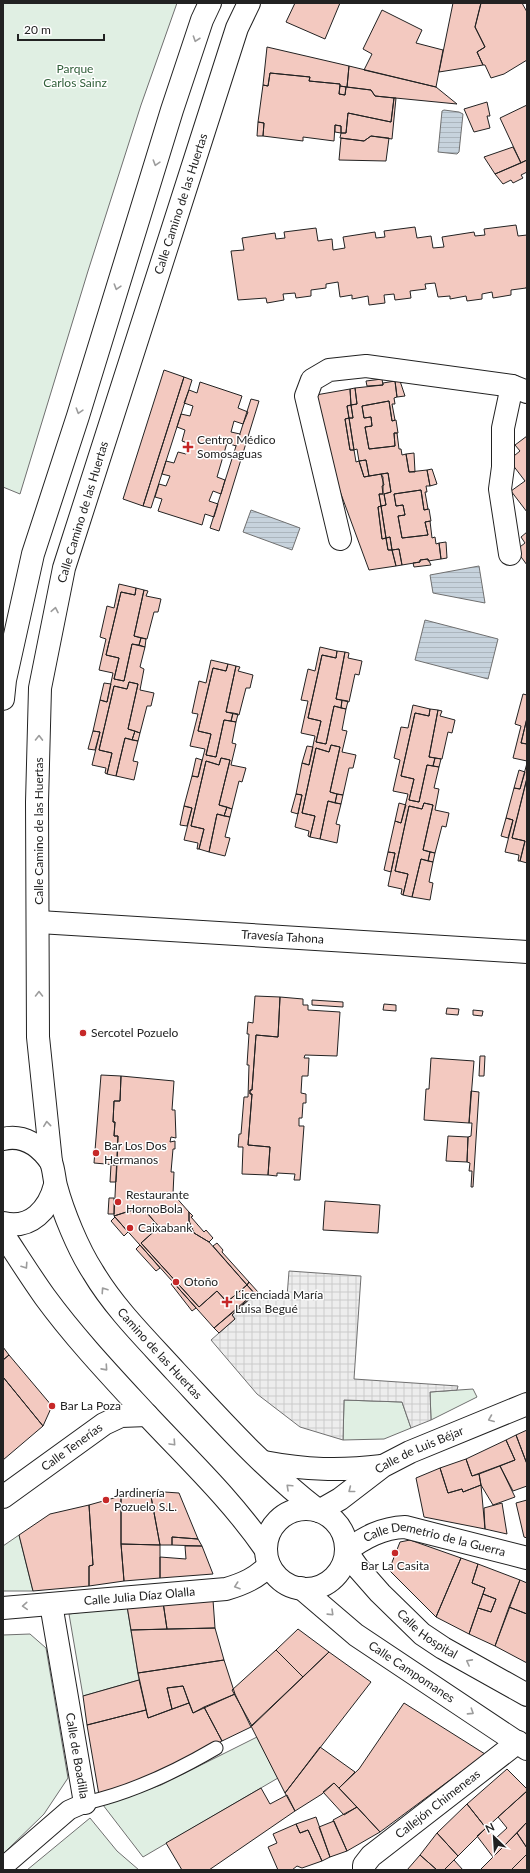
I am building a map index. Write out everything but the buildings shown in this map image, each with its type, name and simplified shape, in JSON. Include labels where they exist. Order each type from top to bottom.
[{"type":"main road","points":[[3,699],[5,680],[33,554],[78,416],[172,110],[202,20],[210,3]]},
{"type":"main road","name":"Calle Camino de las Huertas","points":[[51,1162],[38,1037],[39,922],[37,802],[40,688],[64,568],[237,28],[249,3]]},
{"type":"main road","points":[[340,539],[306,396],[312,380],[329,370],[366,366],[519,389],[503,428],[503,467],[500,489],[510,554]]},
{"type":"main road","name":"Travesía Tahona","points":[[39,922],[527,952]]},
{"type":"main road","points":[[3,1140],[20,1139],[33,1143],[44,1152],[51,1162]]},
{"type":"main road","name":"Camino de las Huertas","points":[[51,1162],[55,1173],[55,1185],[75,1237],[92,1271],[112,1300],[212,1410],[288,1487],[319,1511]]},
{"type":"main road","points":[[3,1223],[22,1224],[45,1210],[52,1198],[55,1185]]},
{"type":"main road","points":[[3,1234],[45,1297],[87,1348],[147,1415],[226,1498],[250,1526],[268,1557],[283,1582],[301,1588],[319,1586],[334,1578],[341,1568],[346,1550],[345,1539],[341,1529],[332,1518],[319,1511],[305,1509],[296,1511],[279,1519],[268,1536],[268,1557]]},
{"type":"main road","name":"Calle de Luis Béjar","points":[[319,1511],[340,1499],[383,1466],[410,1452],[527,1404]]},
{"type":"main road","name":"Calle Tenerías","points":[[3,1497],[104,1424],[121,1416],[147,1415]]},
{"type":"main road","points":[[264,1462],[299,1469],[326,1470],[358,1469],[383,1466]]},
{"type":"main road","name":"Calle Demetrio de la Guerra","points":[[346,1550],[379,1531],[390,1528],[405,1527],[527,1558]]},
{"type":"main road","name":"Calle Hospital","points":[[346,1550],[376,1589],[422,1634],[443,1648],[527,1695]]},
{"type":"main road","name":"Calle Julia Díaz Olalla","points":[[3,1608],[226,1589],[241,1585],[262,1573],[268,1557]]},
{"type":"main road","name":"Calle Campomanes","points":[[301,1588],[356,1635],[522,1746]]},
{"type":"main road","name":"Calle de Boadilla","points":[[51,1604],[85,1803]]},
{"type":"main road","name":"Callejón Chimeneas","points":[[364,1870],[366,1861],[371,1856],[522,1746]]},
{"type":"street","name":"Calle de Boadilla","points":[[3,1867],[69,1810],[85,1803]]},
{"type":"lane","points":[[85,1803],[109,1798],[152,1780],[180,1768],[216,1748]]},
{"type":"green space","name":"Parque Carlos Sainz","points":[[3,3],[177,3],[141,105],[88,271],[20,494],[3,487]]},
{"type":"green space","points":[[473,1389],[477,1397],[431,1420],[430,1392]]},
{"type":"green space","points":[[344,1400],[402,1402],[411,1428],[384,1439],[343,1440]]},
{"type":"green space","points":[[19,1535],[33,1591],[3,1591],[3,1546]]},
{"type":"green space","points":[[127,1606],[139,1680],[83,1696],[69,1614]]},
{"type":"green space","points":[[30,1634],[46,1648],[68,1778],[44,1814],[3,1854],[3,1635]]},
{"type":"green space","points":[[257,1737],[278,1778],[143,1857],[103,1805],[161,1785]]},
{"type":"green space","points":[[90,1818],[117,1851],[139,1870],[27,1870]]},
{"type":"shaded area","points":[[444,110],[463,114],[459,152],[457,154],[438,152],[442,111]]},
{"type":"shaded area","points":[[251,510],[300,528],[292,550],[243,532]]},
{"type":"shaded area","points":[[479,566],[485,603],[433,593],[430,575]]},
{"type":"shaded area","points":[[425,620],[498,639],[488,679],[415,660]]},
{"type":"shaded area","points":[[289,1271],[361,1276],[354,1379],[458,1386],[457,1390],[430,1392],[431,1420],[411,1428],[402,1402],[344,1400],[343,1440],[300,1427],[257,1394],[211,1340],[235,1319],[232,1315],[254,1295],[287,1297]]},
{"type":"place","name":"Centro Médico Somosaguas","points":[[188,447]]},
{"type":"place","name":"Sercotel Pozuelo","points":[[83,1033]]},
{"type":"place","name":"Bar Los Dos Hermanos","points":[[96,1153]]},
{"type":"place","name":"Restaurante HornoBola","points":[[118,1202]]},
{"type":"place","name":"Caixabank","points":[[130,1228]]},
{"type":"place","name":"Otoño","points":[[176,1282]]},
{"type":"place","name":"Licenciada María Luisa Begué","points":[[227,1302]]},
{"type":"place","name":"Bar La Poza","points":[[52,1406]]},
{"type":"place","name":"Jardinería Pozuelo S.L.","points":[[106,1500]]},
{"type":"place","name":"Bar La Casita","points":[[395,1553]]}]
